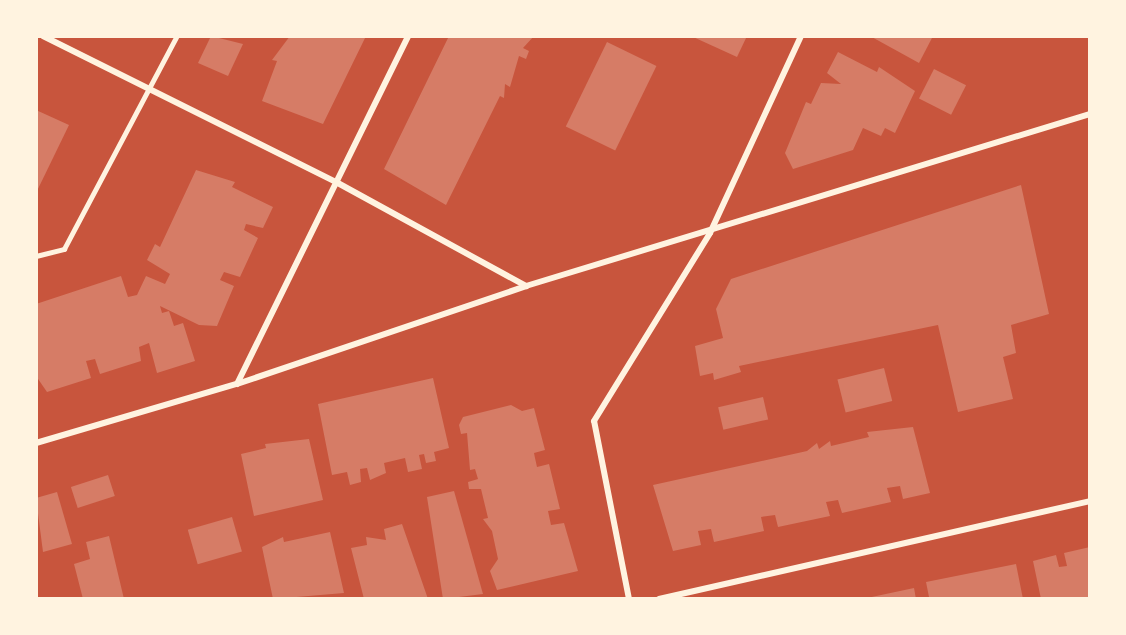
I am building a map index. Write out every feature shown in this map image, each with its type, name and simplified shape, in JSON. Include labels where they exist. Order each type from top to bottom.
[{"type":"street","points":[[43,36],[336,182],[526,285]]},
{"type":"street","points":[[237,384],[408,36]]},
{"type":"street","points":[[629,599],[594,421],[710,233],[801,36]]},
{"type":"street","points":[[36,443],[237,384],[526,285],[710,233],[1090,114]]},
{"type":"street","points":[[659,599],[1090,501]]},
{"type":"lane","points":[[36,256],[64,249],[177,36]]},
{"type":"building","points":[[211,36],[243,44],[228,76],[198,63]]},
{"type":"building","points":[[290,36],[366,36],[323,124],[262,101],[277,61],[272,60]]},
{"type":"building","points":[[449,36],[534,36],[523,48],[529,51],[526,59],[519,56],[510,87],[505,84],[504,98],[500,96],[446,205],[384,169]]},
{"type":"building","points":[[691,36],[747,36],[737,57]]},
{"type":"building","points":[[870,36],[933,36],[919,63]]},
{"type":"building","points":[[607,42],[656,66],[615,151],[566,126]]},
{"type":"building","points":[[838,52],[877,72],[879,67],[915,91],[895,133],[885,128],[881,136],[863,128],[853,150],[793,169],[785,153],[806,102],[811,104],[821,83],[841,84],[827,73]]},
{"type":"building","points":[[934,69],[966,85],[951,115],[919,98]]},
{"type":"building","points":[[36,110],[69,125],[36,193]]},
{"type":"building","points":[[196,170],[235,182],[232,187],[273,207],[263,228],[246,224],[244,230],[258,238],[240,277],[224,272],[220,280],[234,286],[217,326],[199,325],[160,306],[162,313],[169,311],[174,326],[183,323],[195,361],[157,373],[149,343],[139,347],[141,361],[100,374],[95,359],[86,361],[91,378],[47,392],[36,376],[36,304],[121,276],[128,297],[137,295],[146,276],[165,284],[170,274],[147,260],[155,244],[160,247]]},
{"type":"building","points":[[1021,185],[1049,314],[1011,325],[1016,353],[1003,357],[1013,399],[958,412],[938,325],[739,366],[741,372],[714,380],[713,373],[700,376],[695,346],[723,338],[716,309],[731,279]]},
{"type":"building","points":[[884,368],[892,401],[846,413],[837,380]]},
{"type":"building","points":[[433,378],[449,448],[434,452],[436,461],[426,463],[424,454],[419,455],[422,469],[408,472],[405,458],[384,463],[386,473],[370,480],[367,468],[360,469],[361,482],[350,485],[347,472],[332,475],[318,404]]},
{"type":"building","points":[[763,397],[768,419],[723,430],[718,407]]},
{"type":"building","points":[[511,405],[522,411],[534,408],[545,450],[534,453],[537,467],[549,464],[560,509],[548,511],[551,525],[564,523],[578,571],[497,590],[490,571],[498,559],[492,531],[483,519],[488,518],[481,489],[469,489],[468,482],[478,479],[475,469],[470,470],[467,433],[461,434],[459,425],[463,417]]},
{"type":"building","points":[[913,427],[930,493],[903,499],[900,486],[887,488],[891,502],[842,513],[838,500],[826,502],[830,516],[778,527],[775,515],[761,517],[764,531],[714,542],[711,529],[698,531],[701,545],[673,551],[653,485],[807,451],[817,443],[819,449],[830,441],[831,446],[869,437],[867,432]]},
{"type":"building","points":[[309,439],[323,500],[254,516],[241,454],[266,448],[265,444]]},
{"type":"building","points":[[108,475],[115,496],[78,508],[71,487]]},
{"type":"building","points":[[454,491],[483,594],[443,599],[427,497]]},
{"type":"building","points":[[57,492],[72,544],[43,552],[36,498]]},
{"type":"building","points":[[232,517],[242,552],[198,564],[188,530]]},
{"type":"building","points":[[402,524],[428,599],[364,599],[351,548],[367,545],[366,537],[386,540],[384,529]]},
{"type":"building","points":[[330,532],[344,593],[273,599],[262,547],[283,537],[284,542]]},
{"type":"building","points":[[109,536],[124,599],[83,599],[74,564],[90,559],[86,542]]},
{"type":"building","points":[[1090,547],[1090,599],[1041,599],[1033,561],[1056,555],[1059,567],[1067,566],[1064,553]]},
{"type":"building","points":[[1016,564],[1023,599],[922,599],[929,597],[926,582]]},
{"type":"building","points":[[914,588],[916,599],[867,599],[867,598]]}]
